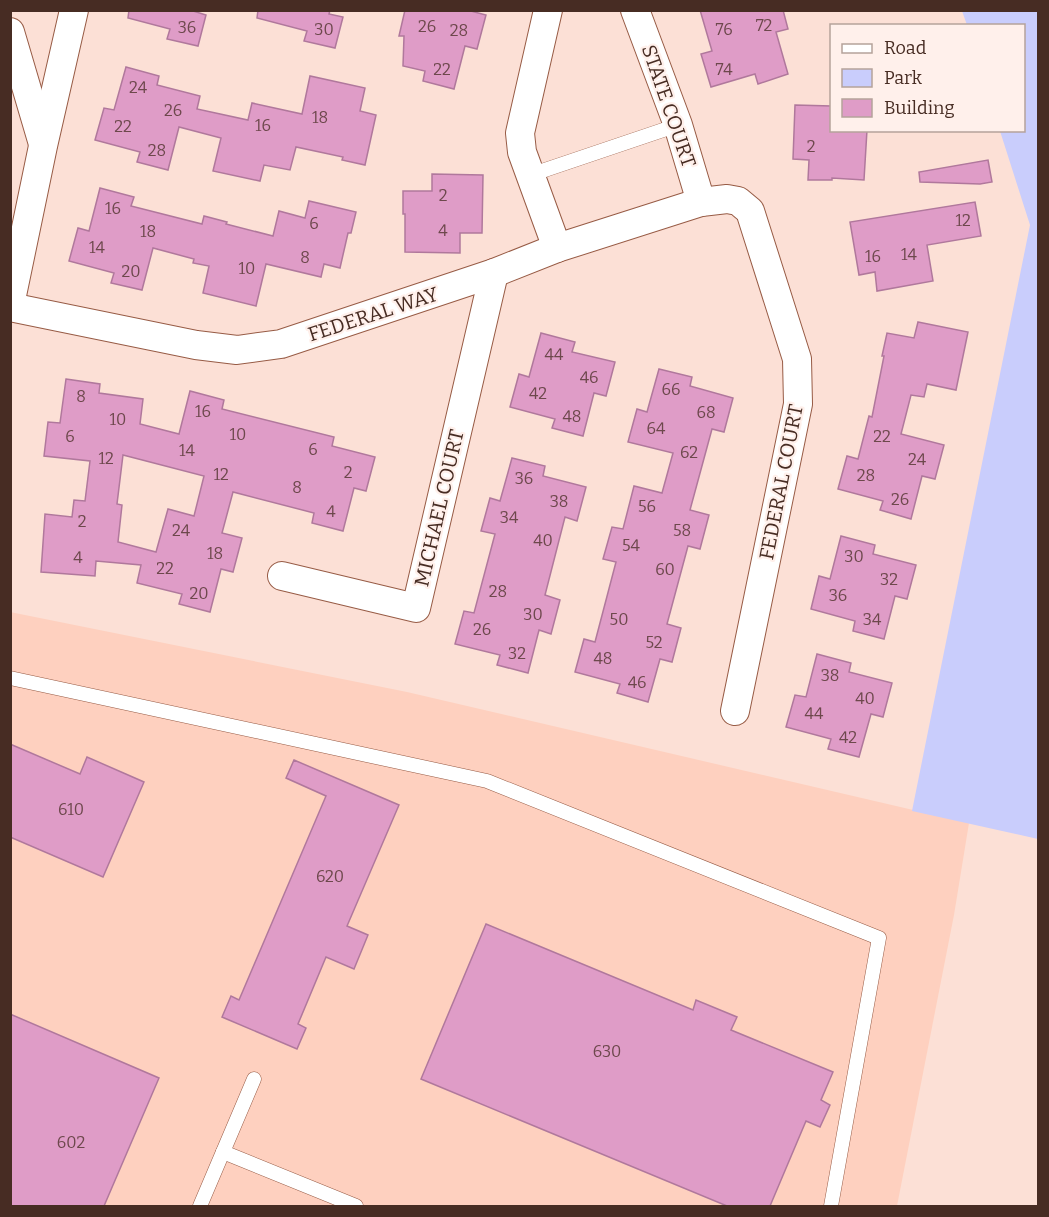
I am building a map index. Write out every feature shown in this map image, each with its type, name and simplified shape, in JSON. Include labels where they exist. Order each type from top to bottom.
[{"type":"street","points":[[10,306],[74,10]]},
{"type":"street","points":[[548,10],[520,133],[522,152],[557,248]]},
{"type":"street","name":"STATE COURT","points":[[635,10],[678,125],[714,200]]},
{"type":"street","points":[[10,32],[43,146]]},
{"type":"street","name":"FEDERAL WAY","points":[[10,306],[196,345],[237,350],[281,344],[494,273],[557,248],[714,200]]},
{"type":"street","name":"FEDERAL COURT","points":[[714,200],[738,201],[750,211],[797,359],[798,404],[735,711]]},
{"type":"street","name":"MICHAEL COURT","points":[[282,576],[416,608],[494,273]]},
{"type":"lane","points":[[530,175],[678,125]]},
{"type":"lane","points":[[10,678],[487,781],[879,938],[831,1206]]},
{"type":"lane","points":[[200,1206],[254,1079]]},
{"type":"lane","points":[[223,1152],[356,1206]]},
{"type":"shaded area","points":[[10,612],[407,692],[969,823],[954,915],[897,1206],[11,1206]]},
{"type":"green space","points":[[962,11],[1038,11],[1038,839],[912,811],[1030,225],[1000,132],[1025,132],[1025,24],[967,24]]},
{"type":"building","points":[[129,10],[190,10],[206,15],[198,46],[167,39],[170,29],[128,18]]},
{"type":"building","points":[[258,10],[330,10],[329,14],[343,17],[335,48],[304,41],[307,31],[257,18]]},
{"type":"building","points":[[405,10],[467,10],[486,15],[477,49],[465,46],[454,89],[423,81],[425,71],[403,66],[404,36],[399,36]]},
{"type":"building","points":[[700,10],[783,10],[788,29],[776,32],[788,74],[758,84],[755,74],[711,87],[701,54],[712,51]]},
{"type":"building","points":[[126,67],[159,76],[157,85],[200,96],[197,109],[248,120],[252,103],[302,114],[310,76],[365,88],[360,111],[376,115],[365,165],[342,160],[343,157],[296,147],[290,170],[264,165],[260,181],[213,171],[221,138],[179,127],[168,170],[137,162],[140,152],[95,140],[104,108],[114,110]]},
{"type":"building","points":[[795,105],[830,106],[830,132],[867,132],[864,180],[832,178],[832,180],[808,180],[809,160],[793,159]]},
{"type":"building","points":[[988,160],[992,182],[980,184],[920,182],[919,172]]},
{"type":"building","points":[[432,174],[483,175],[482,233],[460,233],[460,253],[405,252],[403,191],[432,191]]},
{"type":"building","points":[[100,188],[134,197],[131,206],[202,224],[204,216],[273,236],[279,211],[305,218],[309,201],[356,212],[351,233],[348,233],[340,268],[324,264],[321,277],[266,264],[256,306],[203,293],[209,266],[193,263],[194,259],[153,248],[142,290],[111,283],[114,273],[69,261],[78,228],[89,231]]},
{"type":"building","points":[[975,202],[981,236],[927,245],[933,281],[877,291],[875,272],[859,275],[850,222]]},
{"type":"building","points":[[918,322],[968,332],[956,390],[927,384],[924,397],[911,395],[901,434],[944,445],[935,479],[922,476],[911,519],[880,510],[883,501],[838,489],[847,456],[858,459],[869,416],[872,417],[887,333],[914,338]]},
{"type":"building","points":[[541,333],[575,342],[572,352],[615,362],[606,396],[594,393],[583,436],[552,428],[555,419],[510,407],[519,374],[529,377]]},
{"type":"building","points":[[659,369],[692,377],[690,386],[733,398],[724,432],[712,429],[690,510],[709,515],[700,549],[688,546],[667,624],[681,628],[672,662],[660,659],[648,702],[617,693],[620,684],[575,672],[584,639],[595,642],[616,562],[603,559],[612,527],[623,529],[634,486],[662,493],[673,453],[628,442],[637,409],[647,412]]},
{"type":"building","points":[[66,379],[100,384],[99,393],[143,399],[140,424],[179,434],[190,391],[224,400],[222,409],[334,437],[332,446],[375,457],[366,491],[354,488],[343,531],[312,523],[314,513],[233,492],[222,533],[242,538],[233,572],[221,569],[210,612],[179,604],[182,594],[137,583],[141,565],[96,561],[95,576],[41,572],[45,514],[72,517],[74,500],[85,501],[90,461],[44,456],[48,422],[60,423]],"holes":[[[123,455],[204,476],[194,516],[168,509],[156,552],[118,542],[122,505],[117,504]]]},
{"type":"building","points":[[512,458],[545,466],[543,476],[586,487],[577,521],[565,517],[545,595],[560,600],[551,634],[539,630],[528,673],[497,665],[500,655],[455,644],[464,611],[474,613],[495,534],[481,531],[490,498],[500,501]]},
{"type":"building","points":[[841,536],[875,545],[873,554],[916,565],[907,599],[895,596],[884,639],[853,631],[855,621],[811,609],[819,576],[830,579]]},
{"type":"building","points":[[817,654],[851,663],[849,672],[892,683],[883,717],[871,714],[859,757],[828,749],[831,739],[786,727],[795,695],[806,697]]},
{"type":"building","points":[[10,744],[80,774],[87,757],[144,782],[103,877],[10,837]]},
{"type":"building","points":[[294,760],[399,805],[347,926],[368,935],[354,969],[326,957],[298,1024],[306,1028],[297,1049],[222,1017],[231,996],[239,1000],[326,796],[286,778]]},
{"type":"building","points":[[486,924],[693,1010],[696,1000],[737,1017],[731,1030],[833,1072],[821,1100],[830,1105],[820,1127],[806,1121],[770,1206],[727,1206],[421,1079]]},
{"type":"building","points":[[10,1014],[159,1078],[104,1206],[10,1206]]}]
